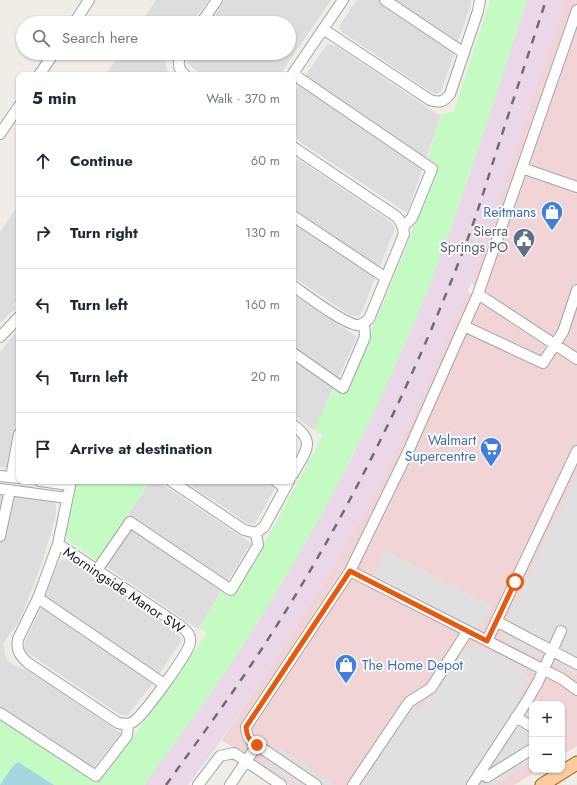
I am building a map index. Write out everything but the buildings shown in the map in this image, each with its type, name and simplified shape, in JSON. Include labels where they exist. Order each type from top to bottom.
[{"type":"main road","points":[[542,785],[577,763]]},
{"type":"street","points":[[79,16],[89,0]]},
{"type":"street","points":[[206,16],[217,0]]},
{"type":"street","points":[[294,72],[342,0]]},
{"type":"street","points":[[385,0],[464,53]]},
{"type":"street","points":[[323,29],[430,100],[442,102],[447,99],[450,94],[478,11],[480,0]]},
{"type":"street","points":[[316,785],[249,741],[246,735],[246,727],[350,571],[407,454],[478,294],[577,10]]},
{"type":"street","points":[[41,72],[49,60]]},
{"type":"street","points":[[179,60],[182,72]]},
{"type":"street","points":[[296,76],[432,169],[412,218],[404,227]]},
{"type":"street","points":[[0,134],[16,110]]},
{"type":"street","points":[[296,149],[397,217],[402,222],[404,227],[404,234],[369,320],[364,323],[360,325],[348,322],[296,288]]},
{"type":"street","points":[[522,168],[577,187]]},
{"type":"street","points":[[296,218],[386,278]]},
{"type":"street","points":[[464,326],[543,363],[562,332],[577,290]]},
{"type":"street","points":[[478,294],[577,359]]},
{"type":"street","points":[[0,337],[16,320]]},
{"type":"street","points":[[296,355],[343,388],[365,337],[364,323]]},
{"type":"street","points":[[296,427],[304,434],[308,440],[305,452],[296,468]]},
{"type":"street","points":[[487,641],[577,451]]},
{"type":"street","points":[[0,476],[15,478],[16,467]]},
{"type":"street","name":"Morningside Manor SW","points":[[58,544],[188,632],[190,637],[188,650],[164,684],[137,719],[128,724],[118,723],[28,663],[18,652],[18,639],[38,598],[58,544],[70,484]]},
{"type":"street","points":[[175,484],[244,530],[256,533]]},
{"type":"street","points":[[256,533],[264,527],[287,484]]},
{"type":"street","points":[[0,536],[5,490],[67,498]]},
{"type":"street","points":[[97,570],[130,522],[231,590],[258,545],[256,533]]},
{"type":"street","points":[[350,571],[543,670],[577,684]]},
{"type":"street","points":[[38,598],[164,684]]},
{"type":"street","points":[[496,621],[577,664]]},
{"type":"street","points":[[472,785],[527,701],[561,631]]},
{"type":"street","points":[[353,785],[409,702],[431,688],[467,632]]},
{"type":"street","points":[[562,679],[577,690]]},
{"type":"street","points":[[0,713],[96,776],[127,736],[128,724]]},
{"type":"street","points":[[516,717],[529,725]]},
{"type":"street","points":[[230,785],[257,745]]},
{"type":"street","points":[[480,772],[487,777],[529,750]]},
{"type":"street","points":[[198,785],[220,756],[234,753],[281,785]]},
{"type":"shaded area","points":[[156,0],[208,0],[197,16],[146,16]]},
{"type":"shaded area","points":[[225,0],[331,0],[296,51],[296,16],[215,16]]},
{"type":"shaded area","points":[[357,0],[471,0],[470,7],[441,92],[436,94],[431,92],[342,32],[339,26]]},
{"type":"shaded area","points":[[527,0],[565,0],[471,283],[414,413],[376,491],[336,563],[266,675],[188,785],[144,785],[224,674],[256,625],[317,522],[352,457],[409,335],[437,266],[468,179]]},
{"type":"shaded area","points":[[565,0],[577,0],[577,352],[471,283]]},
{"type":"shaded area","points":[[327,44],[336,46],[437,114],[441,115],[407,213],[296,139],[296,90]]},
{"type":"shaded area","points":[[116,60],[166,60],[165,64],[168,72],[108,72]]},
{"type":"shaded area","points":[[290,60],[282,72],[198,72],[188,64],[187,61]]},
{"type":"shaded area","points":[[298,159],[391,222],[395,228],[359,316],[350,315],[296,279],[296,162]]},
{"type":"shaded area","points":[[16,208],[16,301],[13,305],[16,308],[0,323],[0,232]]},
{"type":"shaded area","points":[[467,291],[577,365],[577,746],[565,753],[565,701],[529,701],[529,773],[534,773],[514,785],[290,785],[222,740],[266,675],[336,563],[376,491],[414,413]]},
{"type":"shaded area","points":[[296,296],[357,337],[314,430],[296,418]]},
{"type":"shaded area","points":[[16,333],[16,470],[0,467],[0,352]]},
{"type":"shaded area","points":[[577,474],[577,675],[501,638],[506,628],[504,626]]},
{"type":"shaded area","points":[[148,484],[162,484],[251,543],[198,629],[104,565],[135,520],[128,515]]},
{"type":"shaded area","points":[[189,484],[277,484],[255,524],[249,524]]},
{"type":"shaded area","points":[[0,495],[48,501],[56,505],[56,515],[42,563],[19,622],[4,643],[4,650],[7,660],[13,665],[29,671],[121,733],[94,767],[90,767],[0,707]]},
{"type":"shaded area","points":[[386,551],[492,606],[482,625],[478,623],[475,629],[373,576]]},
{"type":"shaded area","points":[[68,559],[178,633],[182,640],[153,683],[127,716],[119,714],[28,653],[24,648],[25,642],[41,608],[57,565],[62,560]]},
{"type":"shaded area","points":[[476,645],[527,669],[524,675],[530,679],[521,694],[517,705],[529,713],[529,764],[496,785],[361,785],[414,707],[419,710],[430,695],[433,697],[467,646],[474,651]]},
{"type":"shaded area","points":[[278,747],[335,785],[295,785],[266,765]]},
{"type":"green space","points":[[490,0],[527,0],[450,230],[419,311],[368,425],[324,510],[276,593],[224,674],[144,785],[0,785],[0,717],[97,782],[129,743],[207,633],[199,628],[223,590],[232,597],[273,528],[323,435],[314,429],[334,389],[343,395],[368,339],[437,167],[427,160],[441,115],[454,111]]},
{"type":"green space","points":[[76,484],[148,484],[97,561],[67,539],[66,532]]},
{"type":"water","points":[[18,762],[54,785],[0,785],[12,767]]},
{"type":"railway","points":[[166,785],[247,672],[299,589],[350,499],[397,406],[439,312],[468,238],[546,0]]},
{"type":"place","name":"Reitmans","points":[[552,232]]},
{"type":"place","name":"Sierra Springs PO","points":[[524,258]]},
{"type":"place","name":"Walmart Supercentre","points":[[491,468]]},
{"type":"place","name":"The Home Depot","points":[[346,684]]},
{"type":"route","points":[[257,745],[249,741],[246,735],[246,727],[350,571],[487,641],[515,582]]}]
